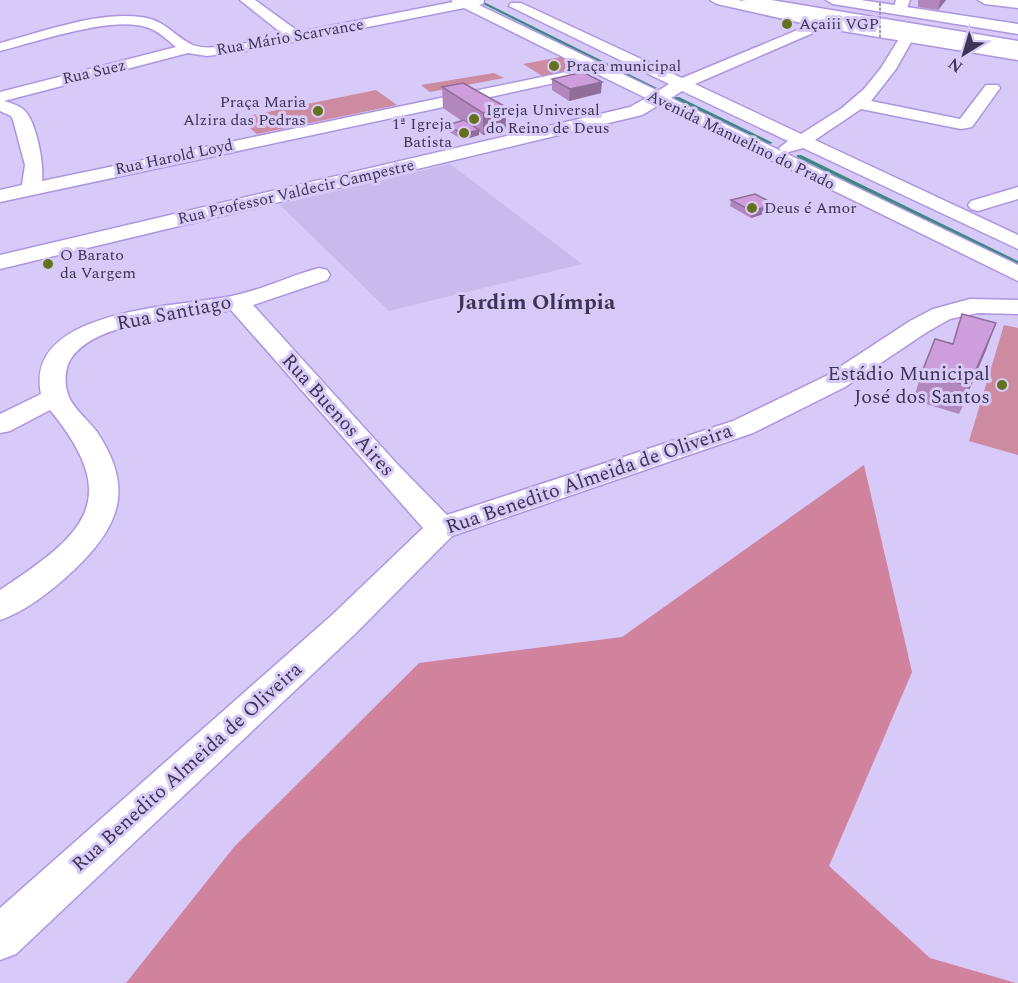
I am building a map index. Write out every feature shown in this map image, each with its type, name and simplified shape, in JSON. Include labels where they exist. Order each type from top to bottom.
[{"type":"main road","points":[[717,0],[824,22],[1018,55]]},
{"type":"main road","points":[[749,0],[824,15],[1018,46]]},
{"type":"main road","points":[[799,0],[869,14],[1018,37]]},
{"type":"main road","points":[[833,0],[902,5],[1018,29]]},
{"type":"street","points":[[247,0],[296,37]]},
{"type":"street","name":"Avenida Manuelino do Prado","points":[[503,0],[685,83],[811,130],[1018,243]]},
{"type":"street","points":[[985,0],[1018,4]]},
{"type":"street","name":"Rua Mário Scarvance","points":[[0,47],[100,24],[131,21],[162,27],[188,49],[229,49],[469,1]]},
{"type":"street","name":"Avenida Manuelino do Prado","points":[[469,1],[598,70],[1018,274]]},
{"type":"street","name":"Rua Professor Valdecir Campestre","points":[[0,262],[636,111],[685,83],[824,22]]},
{"type":"street","points":[[770,155],[860,104],[890,68],[907,37]]},
{"type":"street","name":"Rua Suez","points":[[0,97],[188,49]]},
{"type":"street","name":"Rua Harold Loyd","points":[[0,196],[32,187],[598,70]]},
{"type":"street","points":[[685,83],[780,112]]},
{"type":"street","points":[[860,104],[961,124],[966,123],[992,87]]},
{"type":"street","points":[[0,105],[18,113],[22,120],[34,165],[32,187]]},
{"type":"street","points":[[811,130],[1017,221]]},
{"type":"street","points":[[978,205],[1018,193]]},
{"type":"street","name":"Rua Santiago","points":[[55,397],[52,377],[54,364],[66,348],[81,336],[98,328],[131,318],[237,302],[319,275]]},
{"type":"street","name":"Rua Buenos Aires","points":[[237,302],[388,472],[441,528]]},
{"type":"street","name":"Rua Benedito Almeida de Oliveira","points":[[0,938],[344,624],[441,528],[742,427],[777,413],[865,364],[928,319],[973,306],[1015,307]]},
{"type":"street","points":[[0,425],[55,397],[95,448],[104,478],[102,507],[89,531],[71,553],[0,607]]},
{"type":"path","points":[[879,39],[880,3]]},
{"type":"shaded area","name":"Praça municipal","points":[[561,57],[586,69],[544,77],[523,64]]},
{"type":"shaded area","points":[[494,73],[504,78],[430,92],[421,85]]},
{"type":"shaded area","name":"Praça Maria Alzira das Pedras","points":[[376,90],[397,105],[257,134],[238,118]]},
{"type":"shaded area","points":[[450,164],[582,264],[389,311],[279,204]]},
{"type":"shaded area","name":"Estádio Municipal José dos Santos","points":[[1004,325],[1018,328],[1018,455],[969,441]]},
{"type":"shaded area","points":[[864,465],[912,672],[829,866],[930,958],[1016,983],[126,983],[234,847],[419,663],[622,637]]},
{"type":"building","points":[[583,72],[602,82],[570,89],[552,79]]},
{"type":"building","points":[[463,83],[506,107],[483,113],[442,87]]},
{"type":"building","points":[[464,120],[479,130],[463,134],[447,125]]},
{"type":"building","points":[[755,194],[774,204],[752,211],[731,200]]},
{"type":"building","points":[[962,314],[996,323],[969,386],[922,372],[935,339],[953,344]]},
{"type":"waterway","points":[[477,0],[655,88]]},
{"type":"waterway","points":[[677,98],[771,143]]},
{"type":"waterway","points":[[799,156],[1018,263]]},
{"type":"place","name":"Açaiii VGP","points":[[787,24]]},
{"type":"place","name":"Praça municipal","points":[[554,66]]},
{"type":"place","name":"Praça Maria Alzira das Pedras","points":[[318,111]]},
{"type":"place","name":"Igreja Universal do Reino de Deus","points":[[474,119]]},
{"type":"place","name":"1ª Igreja Batista","points":[[464,133]]},
{"type":"place","name":"Deus é Amor","points":[[752,208]]},
{"type":"place","name":"O Barato da Vargem","points":[[48,264]]},
{"type":"place","name":"Estádio Municipal José dos Santos","points":[[1002,385]]},
{"type":"district","name":"Jardim Olímpia","points":[[536,302]]}]
